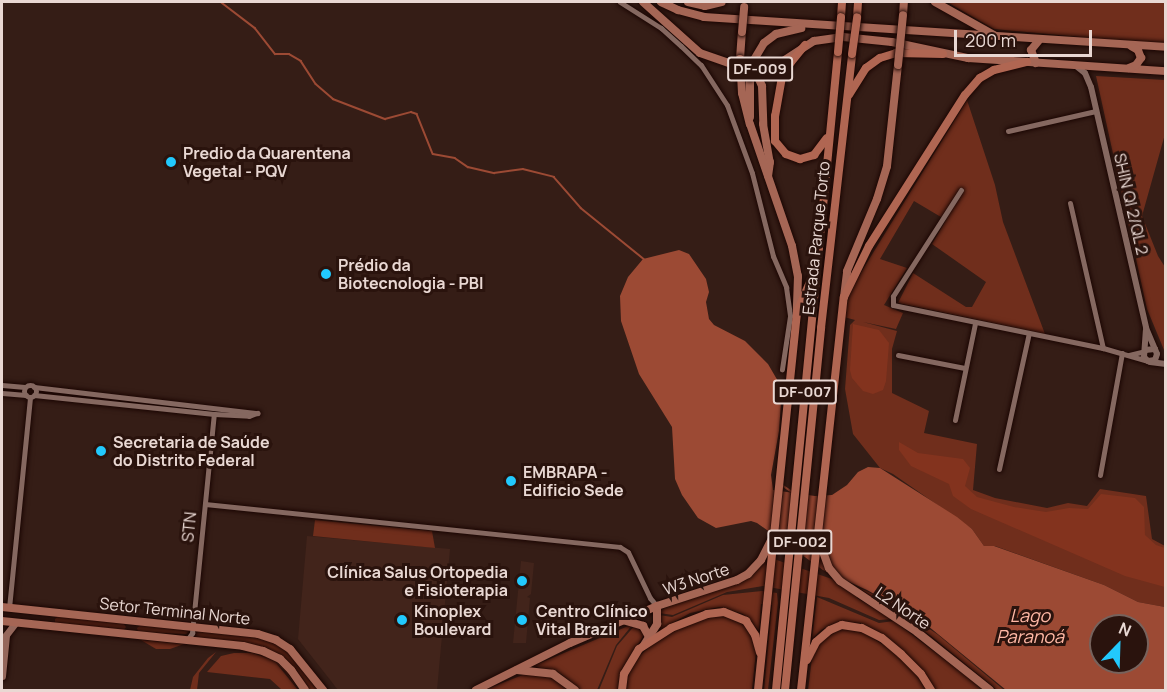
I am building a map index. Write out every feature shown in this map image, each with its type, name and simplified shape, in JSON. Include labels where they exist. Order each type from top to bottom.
[{"type":"highway","name":"Estrada Parque Torto","points":[[796,477],[842,2]]},
{"type":"highway","name":"Estrada Parque Torto","points":[[806,478],[858,2]]},
{"type":"highway","points":[[805,45],[790,62],[782,78],[775,116],[775,141],[786,154],[808,158],[823,146],[830,129]]},
{"type":"highway","points":[[847,101],[866,68],[880,58],[896,54],[943,54]]},
{"type":"highway","points":[[801,690],[843,297],[869,246],[965,95],[980,78],[994,70],[1032,63]]},
{"type":"highway","points":[[758,690],[797,312],[818,266]]},
{"type":"highway","name":"DF-002","points":[[776,690],[796,477]]},
{"type":"highway","name":"DF-002","points":[[785,690],[806,478]]},
{"type":"highway","points":[[622,690],[627,666],[646,641],[707,614],[724,612],[742,618],[750,625],[755,635],[762,658]]},
{"type":"highway","points":[[802,675],[811,650],[823,634],[842,625],[856,626],[869,630],[888,643],[913,666],[931,690]]},
{"type":"main road","name":"DF-009","points":[[643,2],[700,53],[742,71],[775,65],[805,45],[821,39],[843,37],[892,42],[943,54],[1032,63],[1166,71]]},
{"type":"main road","points":[[661,2],[678,10],[704,17],[1166,47]]},
{"type":"main road","points":[[688,2],[705,6],[722,2]]},
{"type":"main road","points":[[843,297],[847,271],[877,199],[887,166],[904,2]]},
{"type":"main road","points":[[935,2],[998,37]]},
{"type":"main road","points":[[745,4],[740,59],[742,93],[795,260],[798,276],[797,312]]},
{"type":"main road","points":[[750,124],[750,77],[752,63],[759,50],[776,34],[792,28],[830,26]]},
{"type":"main road","points":[[1032,63],[1031,50],[1039,40]]},
{"type":"main road","points":[[1128,68],[1136,65],[1141,58],[1138,50],[1131,45]]},
{"type":"main road","points":[[742,71],[758,77],[762,86],[763,124],[770,162],[768,177]]},
{"type":"main road","name":"W3 Norte","points":[[476,690],[621,621],[653,608],[726,585],[748,574],[764,554],[774,532]]},
{"type":"main road","name":"L2 Norte","points":[[818,536],[824,556],[834,575],[944,652],[990,690]]},
{"type":"main road","name":"Setor Terminal Norte","points":[[5,607],[258,634],[276,640],[300,659],[323,690]]},
{"type":"main road","points":[[646,641],[657,624],[653,608]]},
{"type":"main road","points":[[41,625],[46,619],[43,611]]},
{"type":"main road","points":[[56,627],[52,619],[58,613]]},
{"type":"main road","name":"Setor Terminal Norte","points":[[2,621],[243,646],[272,654],[291,670],[305,690]]},
{"type":"main road","points":[[621,621],[637,622],[643,626],[646,641]]},
{"type":"main road","points":[[2,676],[6,635],[15,622]]},
{"type":"main road","points":[[2,626],[6,635]]},
{"type":"main road","points":[[513,671],[532,670],[553,674],[575,690]]},
{"type":"street","points":[[620,2],[660,28],[701,65],[727,105],[739,134],[773,256],[786,288],[790,316],[782,369]]},
{"type":"street","points":[[700,53],[701,65]]},
{"type":"street","name":"SHIN QI 2/QL 2","points":[[1075,65],[1085,73],[1090,87],[1146,328],[1155,350]]},
{"type":"street","points":[[1090,87],[1091,73],[1098,66]]},
{"type":"street","points":[[1008,131],[1096,111]]},
{"type":"street","points":[[961,190],[893,296],[892,303],[1166,364]]},
{"type":"street","points":[[1070,203],[1102,348]]},
{"type":"street","points":[[955,420],[975,322]]},
{"type":"street","name":"SHIN QI 2/QL 2","points":[[1145,350],[1146,328]]},
{"type":"street","points":[[999,469],[1029,333]]},
{"type":"street","points":[[1145,350],[1144,357],[1149,361]]},
{"type":"street","points":[[1129,356],[1145,350],[1155,350],[1166,357]]},
{"type":"street","points":[[1149,361],[1157,357],[1155,350]]},
{"type":"street","points":[[1100,476],[1122,353]]},
{"type":"street","points":[[898,355],[965,368]]},
{"type":"street","points":[[2,385],[257,412],[249,416],[214,414],[2,393]]},
{"type":"street","points":[[26,387],[30,396]]},
{"type":"street","points":[[5,607],[30,396],[34,387]]},
{"type":"street","name":"STN","points":[[187,640],[192,635],[193,627],[214,414]]},
{"type":"street","points":[[205,504],[620,547],[628,552],[653,608]]},
{"type":"shaded area","points":[[947,2],[1165,2],[1165,45],[994,29]]},
{"type":"shaded area","points":[[1096,76],[1165,80],[1165,134],[1142,216],[1158,256],[1165,267],[1164,350],[1147,309]]},
{"type":"shaded area","points":[[967,100],[995,185],[1003,222],[1045,334],[898,303],[913,273],[966,307],[972,307],[986,282],[932,244],[946,220],[914,201],[880,259],[907,268],[884,305],[903,313],[896,329],[863,322],[897,331],[892,349],[892,393],[929,411],[924,433],[977,444],[973,490],[995,498],[1047,508],[1068,503],[1087,506],[1100,489],[1146,496],[1152,539],[1165,546],[1165,607],[1138,602],[1104,585],[995,546],[984,546],[972,529],[893,474],[880,468],[853,434],[845,389],[850,325],[855,320],[844,317],[849,292]]},
{"type":"shaded area","points":[[853,324],[879,330],[889,343],[886,381],[883,390],[873,394],[863,391],[852,378],[850,370]]},
{"type":"shaded area","points":[[899,442],[918,453],[963,459],[970,468],[965,486],[977,497],[1014,507],[1046,512],[1069,508],[1088,509],[1101,494],[1135,498],[1144,507],[1145,535],[1156,545],[1165,548],[1165,587],[1125,576],[971,509],[953,496],[949,484],[911,466],[899,450]]},
{"type":"shaded area","points":[[315,520],[432,531],[435,548],[313,536]]},
{"type":"shaded area","points":[[307,536],[450,549],[437,690],[338,690],[298,639]]},
{"type":"shaded area","points":[[765,556],[859,588],[857,598],[892,619],[879,620],[829,598],[763,586],[727,592],[673,615],[659,613],[659,610],[739,582]]},
{"type":"shaded area","name":"Centro Clínico Vital Brazil","points":[[521,561],[534,563],[531,594],[527,597],[530,598],[526,643],[513,643]]},
{"type":"shaded area","points":[[860,589],[883,599],[937,634],[1004,690],[997,690],[931,636]]},
{"type":"shaded area","points":[[762,591],[777,593],[778,603],[768,690],[764,690],[772,605],[761,604],[759,631],[743,614],[719,607],[690,613],[655,633],[659,615],[672,617],[723,595]]},
{"type":"shaded area","points":[[817,597],[879,623],[894,621],[985,690],[934,690],[875,630],[861,623],[833,624],[821,630],[812,639]]},
{"type":"shaded area","points":[[726,614],[740,620],[749,629],[756,651],[752,690],[626,690],[626,678],[635,660],[657,640],[689,621]]},
{"type":"shaded area","points":[[59,616],[123,623],[126,627],[123,631],[55,623],[55,619]]},
{"type":"shaded area","points":[[633,624],[616,645],[597,690],[580,690],[561,674],[533,666]]},
{"type":"shaded area","points":[[636,624],[644,635],[622,669],[619,690],[599,690],[617,646]]},
{"type":"shaded area","points":[[141,625],[191,630],[186,634],[138,632],[137,628]]},
{"type":"shaded area","points":[[846,628],[859,630],[892,650],[912,669],[927,690],[808,690],[813,650],[825,635]]},
{"type":"shaded area","points":[[195,630],[256,637],[272,642],[289,652],[319,690],[309,690],[292,667],[267,648],[195,638]]},
{"type":"shaded area","points":[[141,640],[184,644],[170,649],[156,649]]},
{"type":"shaded area","points":[[245,651],[251,651],[273,659],[286,671],[299,690],[276,663],[298,690],[282,690],[270,679],[207,672],[221,656],[234,653],[253,653],[269,659],[258,654]]},
{"type":"shaded area","points":[[216,652],[199,673],[197,690],[190,690],[193,677],[208,658]]},
{"type":"shaded area","points":[[528,673],[552,677],[572,690],[484,690]]},
{"type":"water","name":"Lago Paranoá","points":[[679,250],[689,254],[706,279],[709,292],[706,302],[709,319],[714,325],[745,341],[768,364],[782,388],[779,431],[771,475],[773,490],[815,496],[832,495],[847,485],[858,472],[868,467],[880,468],[957,517],[972,529],[984,546],[994,546],[1104,585],[1138,602],[1165,607],[1165,690],[1006,690],[922,621],[867,590],[823,570],[757,523],[751,521],[716,528],[698,518],[682,495],[675,479],[672,427],[639,374],[621,321],[620,296],[628,277],[643,259]]},
{"type":"waterway","points":[[221,2],[255,28],[275,54],[289,54],[301,61],[316,84],[333,99],[385,119],[411,112],[417,114],[433,154],[455,158],[468,167],[494,173],[523,169],[554,177],[581,208],[644,259]]},
{"type":"waterway","points":[[782,485],[791,491]]},
{"type":"place","name":"Predio da Quarentena Vegetal - PQV","points":[[171,162]]},
{"type":"place","name":"Prédio da Biotecnologia - PBI","points":[[326,274]]},
{"type":"place","name":"Secretaria de Saúde do Distrito Federal","points":[[101,451]]},
{"type":"place","name":"EMBRAPA - Edificio Sede","points":[[511,481]]},
{"type":"place","name":"Clínica Salus Ortopedia e Fisioterapia","points":[[522,581]]},
{"type":"place","name":"Kinoplex Boulevard","points":[[402,620]]},
{"type":"place","name":"Centro Clínico Vital Brazil","points":[[522,620]]}]
